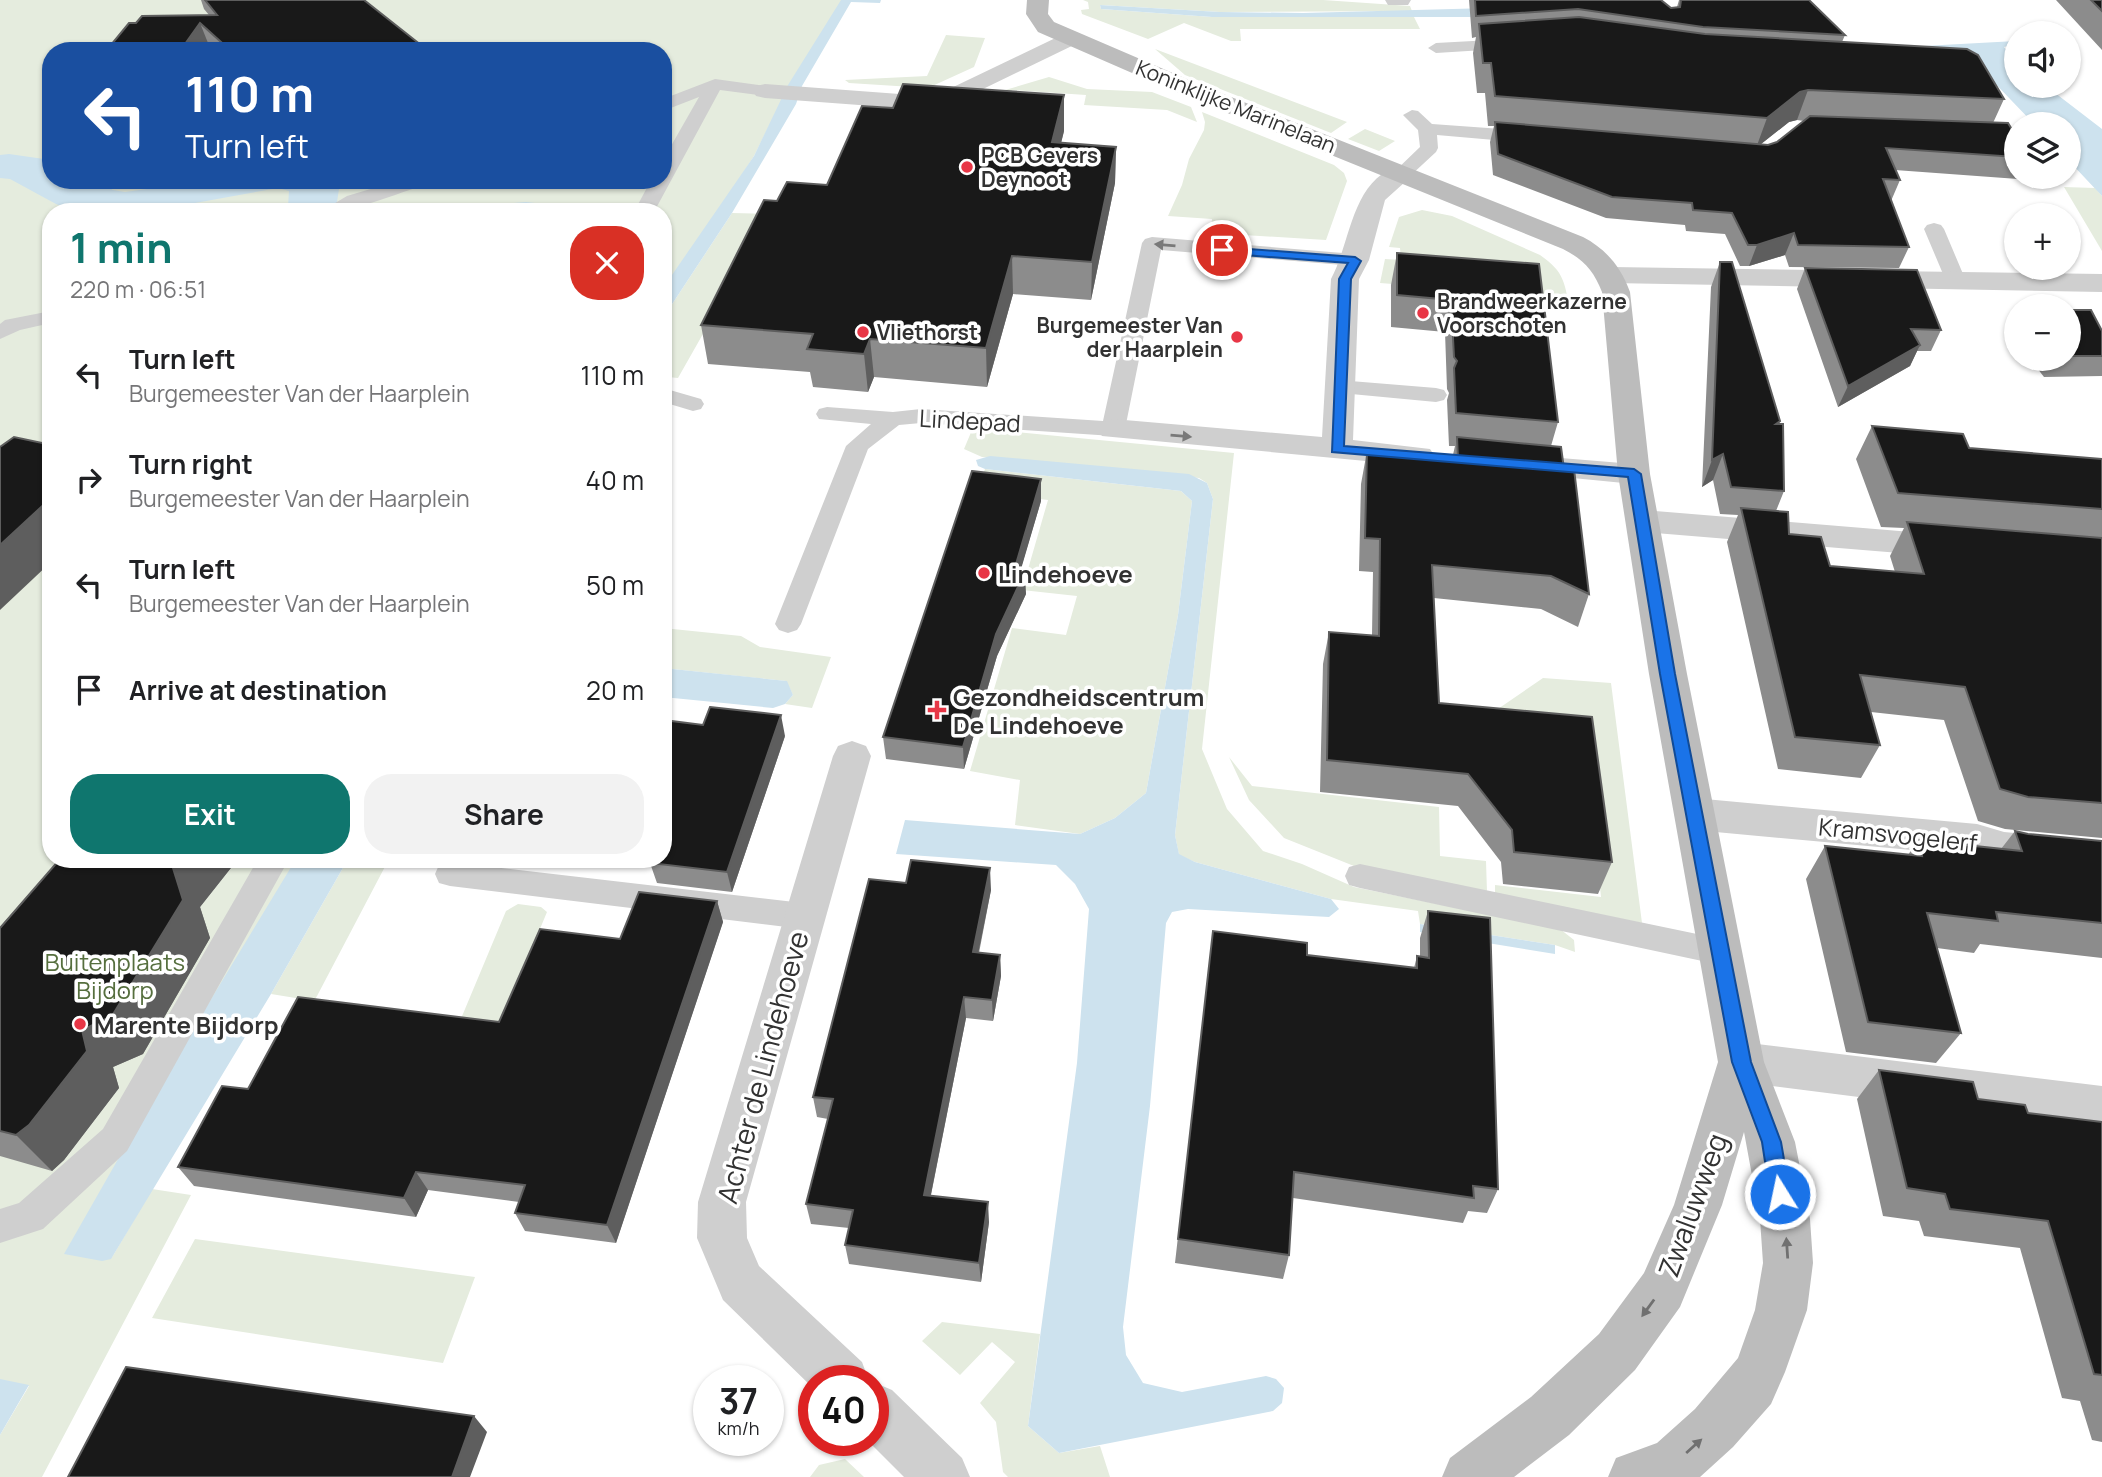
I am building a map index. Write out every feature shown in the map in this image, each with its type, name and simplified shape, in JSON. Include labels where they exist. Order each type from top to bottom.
[{"type":"street","name":"Koninklijke Marinelaan","points":[[1038,0],[1037,14],[1046,27],[1196,92],[1573,243],[1590,252],[1611,275]]},
{"type":"street","points":[[765,91],[913,102],[950,98],[1070,38]]},
{"type":"street","points":[[1337,449],[1345,279],[1355,261],[1373,197],[1402,173]]},
{"type":"street","points":[[1611,275],[2102,283]]},
{"type":"street","name":"Zwaluwweg","points":[[1611,275],[1616,292],[1634,474],[1694,814],[1741,1062],[1772,1142],[1785,1219],[1788,1263],[1781,1310],[1759,1371],[1722,1419],[1672,1466],[1635,1477]]},
{"type":"street","points":[[1113,429],[1445,458]]},
{"type":"street","points":[[1486,461],[1634,474]]},
{"type":"street","points":[[1643,521],[1977,548]]},
{"type":"street","name":"Achter de Lindehoeve","points":[[826,1365],[741,1283],[722,1238],[722,1202],[803,916],[852,756]]},
{"type":"street","name":"Kramsvogelerf","points":[[1694,814],[1977,841],[2004,848],[2102,857]]},
{"type":"street","points":[[1741,1062],[2102,1107]]},
{"type":"street","name":"Zwaluwweg","points":[[1469,1477],[1550,1416],[1617,1352],[1662,1290],[1698,1205],[1741,1062]]},
{"type":"street","points":[[889,1425],[943,1477]]},
{"type":"lane","points":[[1436,48],[1523,43]]},
{"type":"lane","points":[[672,160],[715,84]]},
{"type":"lane","points":[[672,102],[715,84],[765,91]]},
{"type":"lane","points":[[1412,115],[1427,129],[1547,139]]},
{"type":"lane","points":[[1402,173],[1427,152],[1427,129]]},
{"type":"lane","points":[[353,203],[395,189]]},
{"type":"lane","points":[[1934,229],[1956,281]]},
{"type":"lane","points":[[1113,429],[1152,243],[1355,261]]},
{"type":"lane","points":[[0,333],[13,325],[42,319]]},
{"type":"lane","points":[[1338,387],[1436,395]]},
{"type":"lane","points":[[672,398],[693,404]]},
{"type":"lane","points":[[827,414],[893,419]]},
{"type":"lane","name":"Lindepad","points":[[788,624],[859,446],[893,419],[921,416],[1113,429]]},
{"type":"lane","points":[[0,1226],[30,1217],[115,1140],[269,868]]},
{"type":"lane","name":"Achter de Lindehoeve","points":[[450,874],[803,916]]},
{"type":"lane","points":[[1360,876],[1721,952]]},
{"type":"green space","name":"Buitenplaats Bijdorp","points":[[0,0],[851,0],[769,126],[754,156],[672,284],[672,203],[42,203],[42,868],[314,868],[111,1259],[152,1189],[191,1195],[42,1477],[0,1477],[0,1435],[29,1386],[0,1392]]},
{"type":"green space","points":[[1083,0],[1323,0],[1410,6],[1412,11],[1220,12],[1100,5],[1101,9],[1212,17],[1414,17],[1420,29],[1240,29],[1241,41],[1231,41],[1184,23],[1148,39],[1082,14],[1081,10],[1089,9],[1088,2]]},
{"type":"green space","points":[[946,35],[985,38],[974,67],[928,88],[849,83],[845,80],[927,76]]},
{"type":"green space","points":[[1155,49],[1347,122],[1331,133],[1185,75]]},
{"type":"green space","points":[[1049,77],[1087,89],[1152,92],[1191,107],[1197,122],[1167,110],[1084,105],[1086,95],[1012,90],[1003,118],[985,96]]},
{"type":"green space","points":[[1202,112],[1334,165],[1344,173],[1347,181],[1326,240],[1211,233],[1212,219],[1168,216],[1182,185],[1189,159],[1204,130]]},
{"type":"green space","points":[[1365,129],[1395,141],[1379,151],[1348,139]]},
{"type":"green space","points":[[2095,188],[2102,196],[2102,251],[2081,216],[2081,203],[2074,203],[2065,189]]},
{"type":"green space","points":[[1422,210],[1452,216],[1540,255],[1559,273],[1570,312],[1535,309],[1532,295],[1380,283],[1385,259],[1401,260],[1400,248],[1389,247],[1399,217]]},
{"type":"green space","points":[[732,213],[771,214],[678,378],[672,377],[672,304]]},
{"type":"green space","points":[[976,428],[1234,453],[1202,749],[1227,809],[1263,851],[1302,864],[1354,887],[1560,929],[1574,940],[1575,952],[1555,945],[1420,924],[1418,911],[1331,899],[1195,862],[1179,855],[1175,835],[1213,499],[1207,483],[1199,478],[982,457],[964,449],[972,430]]},
{"type":"green space","points":[[985,469],[1181,491],[1192,501],[1178,615],[1146,793],[1115,818],[1080,834],[1015,825],[1020,780],[970,771],[1012,628],[1066,635],[1077,596],[1022,590],[1048,500],[977,491]]},
{"type":"green space","points":[[672,629],[741,636],[760,647],[831,657],[812,708],[785,704],[793,695],[786,681],[672,669]]},
{"type":"green space","points":[[1543,678],[1611,683],[1642,923],[1495,894],[1495,885],[1601,897],[1585,746],[1473,726]]},
{"type":"green space","points":[[1229,757],[1252,786],[1439,807],[1440,856],[1486,861],[1487,892],[1364,870],[1284,838],[1249,800]]},
{"type":"green space","points":[[343,868],[384,868],[314,1001],[271,994]]},
{"type":"green space","points":[[518,904],[541,907],[547,912],[500,1025],[460,1021],[506,911]]},
{"type":"green space","points":[[195,1239],[475,1277],[443,1363],[152,1318]]},
{"type":"green space","points":[[942,1322],[1040,1334],[1028,1426],[1059,1453],[1100,1446],[1110,1477],[1008,1477],[1003,1472],[996,1422],[980,1403],[1015,1362],[992,1342],[960,1375],[922,1341]]},
{"type":"green space","points":[[845,1459],[864,1477],[810,1477],[819,1465]]},
{"type":"water","points":[[841,0],[881,0],[880,3],[851,2],[802,86],[796,104],[732,213],[672,304],[672,275],[754,156],[788,85]]},
{"type":"water","points":[[1100,5],[1220,12],[1303,13],[1490,8],[1831,51],[2004,42],[2004,93],[1987,75],[1544,17],[1212,17],[1101,9]]},
{"type":"water","points":[[2009,98],[2062,98],[2080,112],[2022,112]]},
{"type":"water","points":[[2081,113],[2102,129],[2102,196],[2081,174]]},
{"type":"water","points":[[0,155],[42,159],[42,189],[111,189],[125,192],[147,189],[272,189],[195,203],[54,203],[10,179],[0,178]]},
{"type":"water","points":[[282,189],[339,189],[338,203],[288,203],[289,191]]},
{"type":"water","points":[[990,456],[1189,474],[1207,483],[1213,499],[1175,835],[1179,854],[1195,862],[1331,899],[1339,909],[1329,917],[1188,909],[1172,912],[1166,923],[1150,1106],[1123,1327],[1126,1355],[1143,1383],[1182,1392],[1266,1376],[1276,1379],[1284,1388],[1282,1403],[1273,1411],[1059,1453],[1028,1426],[1077,1063],[1089,909],[1075,884],[1056,865],[896,854],[905,820],[1080,834],[1115,818],[1146,793],[1178,615],[1192,501],[1181,491],[985,469],[978,466],[976,460]]},
{"type":"water","points":[[672,669],[787,681],[793,695],[785,704],[773,708],[672,698]]},
{"type":"water","points":[[291,868],[343,868],[271,994],[111,1259],[102,1261],[64,1254],[182,1047]]},
{"type":"water","points":[[1420,924],[1555,945],[1555,954],[1420,932]]},
{"type":"water","points":[[0,1379],[29,1385],[0,1435]]},
{"type":"building","points":[[205,0],[364,0],[417,42],[221,42],[200,23],[186,42],[113,42],[129,23],[136,23],[142,16],[217,15]]},
{"type":"building","points":[[1475,0],[1661,0],[1671,8],[1680,7],[1681,0],[1809,0],[1845,35],[1703,27],[1578,9],[1476,16]]},
{"type":"building","points":[[2091,0],[2102,0],[2102,11]]},
{"type":"building","points":[[1579,17],[1705,34],[1967,49],[1978,55],[2004,99],[1808,90],[1800,92],[1767,118],[1495,96],[1491,63],[1483,63],[1479,24]]},
{"type":"building","points":[[903,84],[1064,95],[1052,142],[1116,147],[1092,262],[1012,256],[986,348],[870,339],[864,354],[807,349],[813,334],[701,325],[764,200],[777,201],[787,182],[827,185],[862,106],[893,108]]},
{"type":"building","points":[[1810,116],[2004,123],[2004,156],[1886,148],[1900,180],[1883,179],[1909,247],[1798,245],[1794,233],[1757,245],[1748,245],[1732,213],[1693,210],[1692,203],[1612,197],[1498,154],[1495,122],[1768,145],[1777,142]]},
{"type":"building","points":[[1397,253],[1539,264],[1558,422],[1456,413],[1454,368],[1457,361],[1454,357],[1451,300],[1397,295]]},
{"type":"building","points":[[1720,262],[1732,262],[1780,421],[1776,424],[1783,424],[1784,491],[1731,487],[1723,454],[1712,460]]},
{"type":"building","points":[[1805,268],[1917,270],[1941,330],[1911,329],[1920,345],[1848,386]]},
{"type":"building","points":[[2081,310],[2091,310],[2102,331],[2102,356],[2081,356]]},
{"type":"building","points":[[1872,426],[1963,434],[1969,448],[2102,459],[2102,509],[1898,493]]},
{"type":"building","points":[[14,437],[42,443],[42,506],[0,545],[0,447]]},
{"type":"building","points":[[1457,437],[1561,447],[1564,469],[1574,469],[1589,594],[1551,576],[1432,565],[1439,703],[1592,717],[1612,862],[1514,852],[1512,830],[1468,774],[1327,760],[1329,632],[1379,636],[1380,539],[1365,538],[1367,451],[1458,459]]},
{"type":"building","points":[[972,471],[1041,479],[1014,571],[1025,572],[996,634],[963,747],[883,737]]},
{"type":"building","points":[[1741,508],[1788,512],[1789,534],[1821,537],[1830,566],[1924,574],[1907,522],[2102,538],[2102,803],[2028,797],[2000,789],[1965,687],[1860,675],[1880,745],[1795,737]]},
{"type":"building","points":[[710,707],[781,715],[727,872],[672,866],[672,721],[703,725]]},
{"type":"building","points":[[2015,831],[2102,841],[2102,923],[1996,912],[1998,921],[1927,913],[1961,1033],[1868,1022],[1825,846],[1922,856],[1918,840],[2022,851]]},
{"type":"building","points":[[911,860],[990,868],[973,952],[1000,955],[992,1000],[964,997],[924,1195],[988,1202],[979,1263],[845,1245],[853,1210],[806,1204],[833,1099],[813,1097],[869,879],[906,883]]},
{"type":"building","points":[[52,868],[173,868],[183,900],[112,1016],[82,1030],[87,1051],[29,1125],[16,1135],[0,1131],[0,928]]},
{"type":"building","points":[[639,892],[717,901],[607,1225],[515,1213],[525,1185],[416,1172],[404,1198],[178,1167],[222,1086],[248,1089],[298,997],[499,1022],[540,929],[620,939]]},
{"type":"building","points":[[1428,911],[1490,918],[1498,1189],[1473,1186],[1474,1198],[1294,1172],[1289,1255],[1178,1239],[1213,931],[1307,943],[1307,955],[1417,968],[1417,956],[1429,958]]},
{"type":"building","points":[[1879,1070],[1973,1082],[1978,1099],[2025,1105],[2028,1113],[2102,1122],[2102,1375],[2094,1374],[2048,1221],[1950,1209],[1945,1194],[1907,1188]]},
{"type":"building","points":[[126,1367],[474,1416],[452,1477],[68,1477]]},
{"type":"place","name":"PCB Gevers Deynoot","points":[[967,167]]},
{"type":"place","name":"Brandweerkazerne Voorschoten","points":[[1423,313]]},
{"type":"place","name":"Vliethorst","points":[[863,332]]},
{"type":"place","name":"Burgemeester Van der Haarplein","points":[[1237,337]]},
{"type":"place","name":"Lindehoeve","points":[[984,573]]},
{"type":"place","name":"Gezondheidscentrum De Lindehoeve","points":[[937,710]]},
{"type":"place","name":"Marente Bijdorp","points":[[80,1024]]},
{"type":"route","points":[[1222,250],[1355,261],[1345,279],[1337,449],[1634,474],[1668,674],[1741,1062],[1772,1142],[1780,1194]]}]
